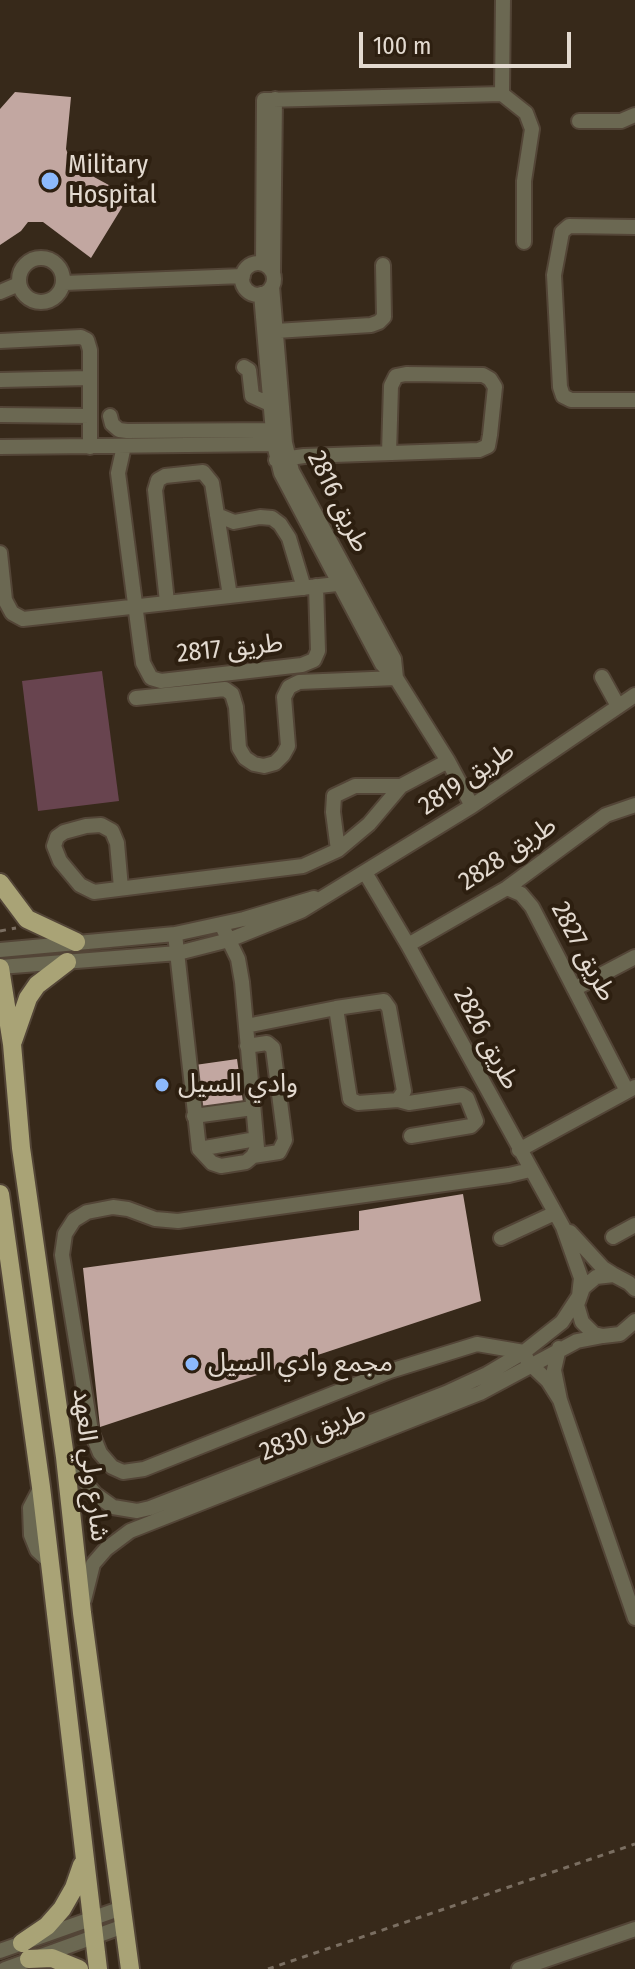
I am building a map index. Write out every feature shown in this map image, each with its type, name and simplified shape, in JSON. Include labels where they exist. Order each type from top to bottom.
[{"type":"main road","points":[[0,883],[27,919],[76,942]]},
{"type":"main road","points":[[12,1044],[28,998],[37,985],[67,962]]},
{"type":"main road","name":"شارع ولي العهد","points":[[0,968],[130,1969]]},
{"type":"main road","name":"شارع ولي العهد","points":[[0,1194],[41,1487],[98,1969]]},
{"type":"main road","points":[[79,1969],[25,1951],[62,1909],[74,1888],[83,1858]]},
{"type":"street","points":[[502,94],[503,0]]},
{"type":"street","points":[[268,279],[264,100],[502,94],[526,113],[532,129],[524,181],[524,242]]},
{"type":"street","points":[[579,121],[621,121],[635,115]]},
{"type":"street","points":[[635,227],[569,226],[562,232],[554,275],[563,396],[571,400],[635,400]]},
{"type":"street","points":[[40,257],[53,260],[62,270],[64,283],[52,299],[43,302],[32,300],[24,294],[19,284],[20,271],[28,261],[40,257]]},
{"type":"street","points":[[250,265],[268,279],[247,290],[243,276],[250,265]]},
{"type":"street","points":[[276,331],[379,322],[384,317],[383,265]]},
{"type":"street","points":[[64,283],[243,276]]},
{"type":"street","name":"طريق 2816","points":[[268,279],[276,331],[277,408]]},
{"type":"street","name":"طريق 2816","points":[[268,279],[280,444],[382,664],[396,678],[472,806]]},
{"type":"street","points":[[0,292],[19,284]]},
{"type":"street","points":[[0,341],[81,337],[87,340],[90,350],[90,447]]},
{"type":"street","points":[[244,367],[249,370],[252,396],[277,408]]},
{"type":"street","points":[[110,416],[112,424],[119,430],[127,431],[389,453],[479,450],[488,446],[495,387],[490,379],[483,375],[396,376],[391,386],[389,453]]},
{"type":"street","points":[[0,380],[89,378]]},
{"type":"street","points":[[0,415],[90,416]]},
{"type":"street","points":[[0,447],[280,444]]},
{"type":"street","points":[[124,446],[118,473],[135,606]]},
{"type":"street","points":[[167,602],[155,490],[158,480],[165,476],[203,472],[212,483],[230,596]]},
{"type":"street","points":[[217,515],[234,522],[272,518],[280,524],[310,587]]},
{"type":"street","points":[[0,553],[5,600],[12,613],[23,619],[345,584]]},
{"type":"street","name":"طريق 2817","points":[[135,606],[143,663],[151,678],[161,681],[302,665],[314,660],[318,651],[310,587]]},
{"type":"street","points":[[602,677],[618,706]]},
{"type":"street","points":[[136,698],[225,689],[232,694],[236,707],[239,748],[245,758],[264,766],[275,763],[288,746],[284,697],[289,687],[299,682],[396,678]]},
{"type":"street","name":"طريق 2819","points":[[0,968],[178,953],[229,940],[301,911],[366,874],[472,806],[635,695]]},
{"type":"street","points":[[121,888],[117,843],[112,831],[101,825],[86,826],[57,837],[54,846],[60,861],[80,885],[94,892],[275,871],[313,863],[338,850],[369,824],[401,786],[448,761]]},
{"type":"street","points":[[338,850],[334,796],[355,786],[401,786]]},
{"type":"street","name":"طريق 2828","points":[[408,945],[507,888],[606,815],[635,805]]},
{"type":"street","name":"طريق 2826","points":[[366,874],[563,1227],[581,1278],[577,1305],[582,1322],[594,1334],[603,1336]]},
{"type":"street","name":"طريق 2827","points":[[507,888],[521,894],[532,907],[631,1089]]},
{"type":"street","name":"طريق 2819","points":[[0,950],[175,934],[323,897]]},
{"type":"street","points":[[175,934],[199,1149],[212,1163],[221,1166],[246,1162],[257,1148],[246,1026],[240,970],[221,924]]},
{"type":"street","points":[[576,988],[635,957]]},
{"type":"street","points":[[246,1026],[379,1001],[387,1004],[404,1091],[398,1100]]},
{"type":"street","points":[[336,1008],[350,1099],[358,1103],[398,1100],[409,1103],[462,1095],[467,1098],[476,1121],[471,1126],[411,1136]]},
{"type":"street","points":[[247,1046],[267,1043],[273,1048],[285,1140],[279,1152],[253,1156]]},
{"type":"street","points":[[519,1150],[631,1089]]},
{"type":"street","points":[[194,1116],[253,1108]]},
{"type":"street","points":[[199,1149],[256,1139]]},
{"type":"street","points":[[530,1170],[178,1221],[155,1219],[113,1207],[87,1212],[74,1220],[65,1234],[62,1255],[91,1431],[100,1453],[112,1467],[123,1472],[144,1469],[390,1371],[477,1344],[524,1352],[531,1366],[548,1381],[560,1400]]},
{"type":"street","points":[[501,1238],[555,1213]]},
{"type":"street","points":[[613,1237],[635,1225]]},
{"type":"street","name":"طريق 2826","points":[[563,1227],[603,1268],[626,1281]]},
{"type":"street","name":"طريق 2830","points":[[65,1457],[79,1477],[104,1501],[113,1507],[137,1511],[446,1393],[487,1374],[524,1352],[562,1322],[589,1281],[596,1277],[626,1281]]},
{"type":"street","name":"طريق 2830","points":[[82,1613],[93,1564],[106,1549],[130,1531],[480,1393],[559,1348],[577,1341],[620,1334],[635,1323]]},
{"type":"street","points":[[559,1348],[554,1370],[560,1400],[635,1618]]},
{"type":"street","points":[[0,1951],[25,1951],[123,1917]]},
{"type":"street","points":[[519,1969],[635,1929]]},
{"type":"street","points":[[5,1969],[25,1951]]},
{"type":"path","points":[[268,1969],[635,1844]]},
{"type":"shaded area","points":[[102,671],[119,801],[38,811],[22,681]]},
{"type":"building","name":"Military Hospital","points":[[15,92],[71,97],[66,149],[72,165],[129,196],[91,258],[43,222],[28,222],[21,231],[0,245],[0,109]]},
{"type":"building","points":[[237,1059],[243,1102],[202,1109],[195,1065]]},
{"type":"building","name":"مجمع وادي السيل","points":[[463,1194],[481,1301],[100,1427],[83,1268],[359,1230],[359,1211]]},
{"type":"place","name":"Military Hospital","points":[[50,181]]},
{"type":"place","name":"وادي السيل","points":[[162,1085]]},
{"type":"place","name":"مجمع وادي السيل","points":[[192,1364]]}]
